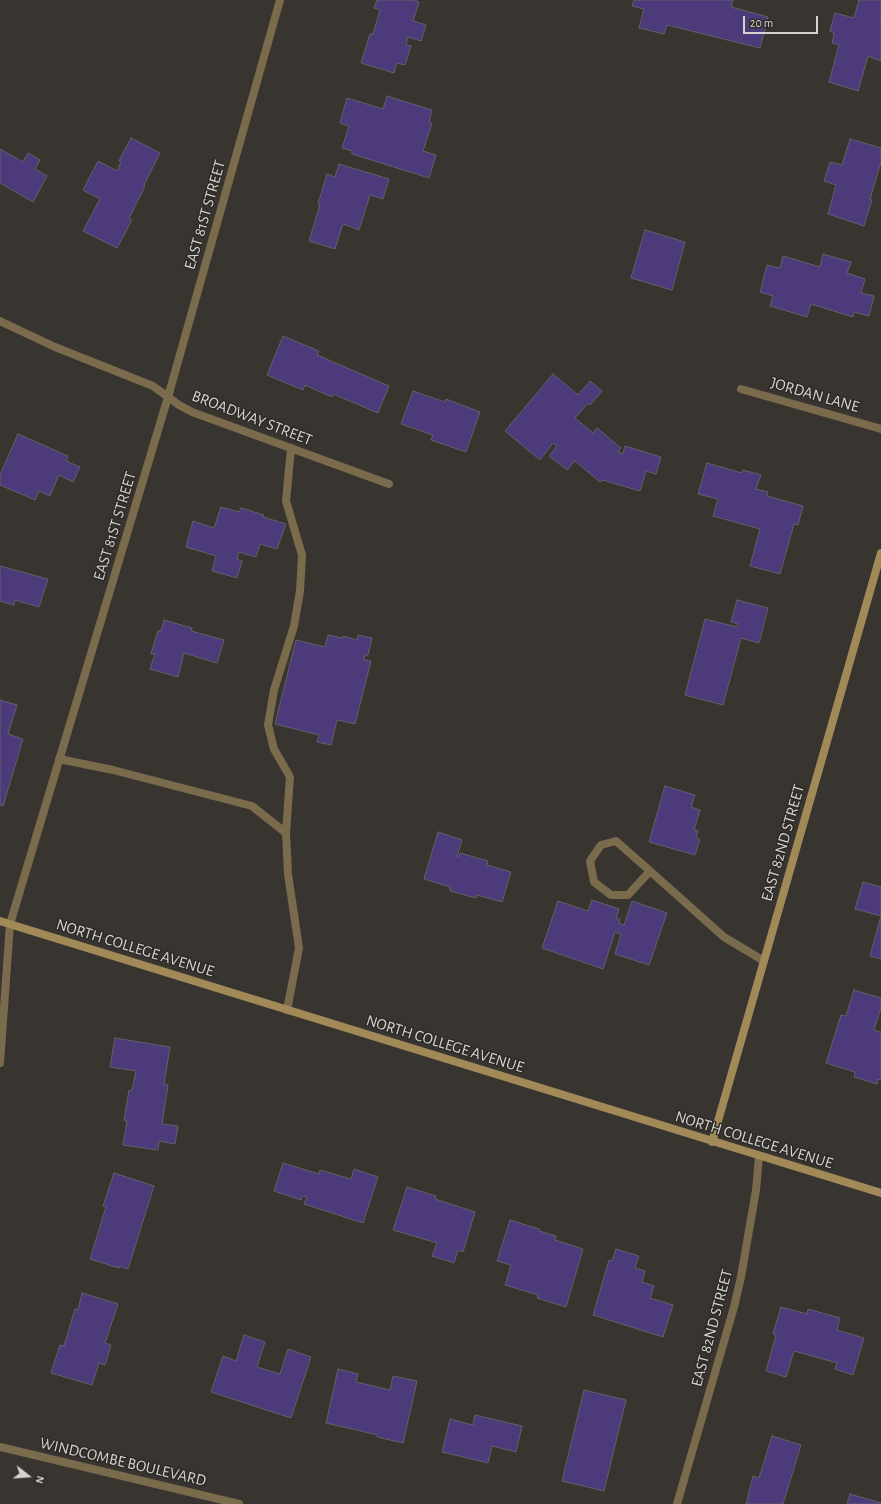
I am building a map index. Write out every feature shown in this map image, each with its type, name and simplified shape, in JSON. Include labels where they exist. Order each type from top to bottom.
[{"type":"main road","name":"EAST 82ND STREET","points":[[712,1142],[881,553]]},
{"type":"main road","name":"NORTH COLLEGE AVENUE","points":[[0,921],[881,1193]]},
{"type":"street","name":"EAST 81ST STREET","points":[[0,1063],[10,924],[168,397],[280,0]]},
{"type":"street","name":"BROADWAY STREET","points":[[0,321],[55,347],[153,386],[179,405],[192,412],[389,484]]},
{"type":"street","name":"JORDAN LANE","points":[[741,388],[881,429]]},
{"type":"street","points":[[287,1010],[299,948],[288,874],[286,833],[290,777],[274,749],[268,725],[274,690],[294,626],[300,591],[302,554],[286,501],[291,448]]},
{"type":"street","points":[[59,758],[113,770],[252,806],[286,833]]},
{"type":"street","points":[[650,871],[628,895],[611,895],[594,882],[590,861],[601,845],[616,841],[650,871],[724,937],[764,961]]},
{"type":"street","name":"EAST 82ND STREET","points":[[677,1504],[734,1307],[741,1277],[756,1190],[759,1156]]},
{"type":"street","name":"WINDCOMBE BOULEVARD","points":[[0,1447],[239,1504]]},
{"type":"building","points":[[377,0],[414,0],[419,2],[413,21],[426,25],[421,41],[408,37],[406,45],[411,46],[405,65],[397,63],[394,73],[361,63],[370,34],[373,34],[380,10],[374,8]]},
{"type":"building","points":[[634,0],[733,0],[731,7],[768,17],[760,48],[667,25],[664,34],[639,28],[644,9],[632,6]]},
{"type":"building","points":[[859,0],[881,0],[881,61],[868,56],[858,91],[829,82],[839,45],[832,43],[834,33],[830,31],[835,13],[854,18]]},
{"type":"building","points":[[387,96],[432,110],[429,122],[432,123],[423,151],[436,155],[429,178],[352,154],[352,151],[342,148],[349,126],[340,123],[347,98],[383,109]]},
{"type":"building","points":[[131,138],[160,153],[129,218],[132,220],[117,248],[83,231],[100,199],[83,190],[98,161],[117,171],[121,162],[119,161]]},
{"type":"building","points":[[850,139],[881,148],[881,166],[880,165],[870,199],[872,200],[864,226],[828,214],[836,185],[824,181],[830,162],[842,165]]},
{"type":"building","points":[[0,149],[23,162],[28,153],[40,160],[35,169],[47,176],[33,202],[0,183]]},
{"type":"building","points":[[339,164],[389,179],[383,199],[370,195],[359,230],[343,224],[335,249],[309,241],[320,205],[318,204],[327,174],[335,177]]},
{"type":"building","points":[[645,230],[685,242],[672,290],[631,278]]},
{"type":"building","points":[[823,254],[851,262],[847,273],[865,279],[861,293],[874,296],[869,316],[854,312],[853,317],[811,304],[807,317],[770,306],[773,296],[760,292],[767,265],[780,268],[783,256],[820,267]]},
{"type":"building","points":[[283,336],[319,351],[317,355],[389,386],[378,413],[333,394],[332,397],[305,385],[303,390],[267,375]]},
{"type":"building","points":[[553,374],[578,395],[590,381],[602,391],[590,405],[588,403],[575,418],[593,433],[597,428],[621,448],[618,452],[623,454],[625,446],[661,457],[656,474],[646,471],[640,491],[602,480],[600,482],[575,461],[567,470],[549,456],[557,446],[553,443],[540,460],[505,431]]},
{"type":"building","points":[[413,391],[445,402],[446,399],[480,412],[466,452],[431,440],[433,435],[401,424]]},
{"type":"building","points":[[18,434],[68,456],[66,461],[80,467],[73,482],[59,475],[50,496],[39,491],[35,500],[0,485],[0,475]]},
{"type":"building","points":[[707,463],[742,473],[743,470],[761,475],[756,489],[768,492],[767,496],[803,506],[798,525],[794,524],[780,574],[750,566],[760,529],[713,516],[718,499],[698,494]]},
{"type":"building","points":[[221,507],[239,512],[241,508],[286,524],[277,549],[260,544],[256,557],[239,552],[237,559],[242,561],[237,578],[212,571],[216,556],[186,547],[193,521],[214,528]]},
{"type":"building","points":[[0,566],[48,579],[39,607],[15,600],[14,605],[0,601]]},
{"type":"building","points":[[737,600],[768,608],[759,643],[741,638],[723,705],[685,695],[705,619],[737,627],[738,624],[731,622]]},
{"type":"building","points":[[164,620],[192,628],[191,631],[224,640],[217,663],[184,653],[178,677],[150,669],[155,654],[151,654],[158,631],[161,631]]},
{"type":"building","points":[[328,635],[342,638],[343,636],[357,640],[358,635],[372,638],[368,655],[365,655],[364,660],[371,661],[355,724],[337,720],[331,745],[317,742],[319,735],[275,724],[296,640],[325,647]]},
{"type":"building","points":[[0,700],[17,705],[8,734],[23,739],[3,806],[0,805]]},
{"type":"building","points":[[665,786],[695,795],[691,807],[700,810],[694,830],[698,831],[696,838],[700,839],[695,855],[649,842]]},
{"type":"building","points":[[438,832],[462,840],[457,856],[459,857],[460,853],[488,861],[487,865],[511,872],[502,902],[477,895],[476,898],[450,891],[450,887],[424,879]]},
{"type":"building","points":[[863,882],[881,887],[881,916],[855,909]]},
{"type":"building","points":[[592,900],[619,909],[616,918],[620,919],[619,923],[624,925],[632,901],[667,913],[649,965],[615,954],[621,934],[615,932],[603,969],[542,948],[558,901],[588,911]]},
{"type":"building","points":[[881,916],[881,959],[870,956]]},
{"type":"building","points":[[854,990],[881,998],[881,1008],[874,1030],[881,1032],[881,1080],[878,1079],[877,1084],[854,1077],[855,1072],[826,1063],[841,1015],[846,1016]]},
{"type":"building","points":[[115,1038],[170,1047],[164,1084],[168,1085],[162,1124],[178,1126],[175,1144],[159,1141],[158,1150],[123,1145],[127,1121],[124,1120],[129,1090],[132,1091],[136,1071],[110,1067]]},
{"type":"building","points":[[283,1163],[319,1174],[320,1170],[351,1179],[354,1169],[378,1177],[363,1223],[304,1204],[307,1197],[302,1196],[301,1200],[274,1191]]},
{"type":"building","points":[[114,1173],[154,1186],[128,1269],[119,1266],[119,1268],[90,1259],[106,1207],[103,1206]]},
{"type":"building","points":[[407,1187],[436,1196],[435,1199],[475,1212],[463,1252],[458,1250],[454,1263],[432,1256],[437,1243],[393,1230]]},
{"type":"building","points":[[510,1220],[539,1229],[539,1231],[556,1236],[555,1240],[583,1249],[566,1307],[537,1298],[538,1295],[505,1285],[511,1265],[497,1261]]},
{"type":"building","points":[[616,1249],[639,1256],[635,1268],[645,1271],[642,1282],[654,1286],[650,1298],[673,1305],[663,1337],[593,1315],[609,1260],[612,1261]]},
{"type":"building","points":[[82,1293],[118,1304],[105,1343],[111,1345],[105,1365],[99,1363],[92,1385],[51,1373],[60,1345],[64,1346],[75,1309],[78,1310]]},
{"type":"building","points":[[781,1307],[807,1314],[808,1309],[840,1318],[837,1330],[864,1338],[853,1375],[835,1369],[837,1363],[794,1351],[786,1377],[766,1371],[776,1335],[773,1334]]},
{"type":"building","points":[[244,1335],[265,1342],[257,1367],[280,1374],[288,1349],[311,1357],[291,1418],[211,1392],[223,1356],[236,1361]]},
{"type":"building","points":[[338,1369],[358,1374],[356,1382],[390,1390],[393,1376],[417,1381],[403,1443],[377,1437],[378,1435],[326,1423]]},
{"type":"building","points":[[584,1390],[626,1400],[604,1491],[562,1481]]},
{"type":"building","points":[[475,1415],[522,1426],[516,1452],[492,1446],[488,1463],[442,1452],[450,1419],[473,1425]]},
{"type":"building","points":[[772,1436],[801,1445],[783,1504],[746,1504],[753,1476],[759,1478]]},
{"type":"building","points":[[850,1494],[881,1503],[881,1504],[847,1504]]}]
